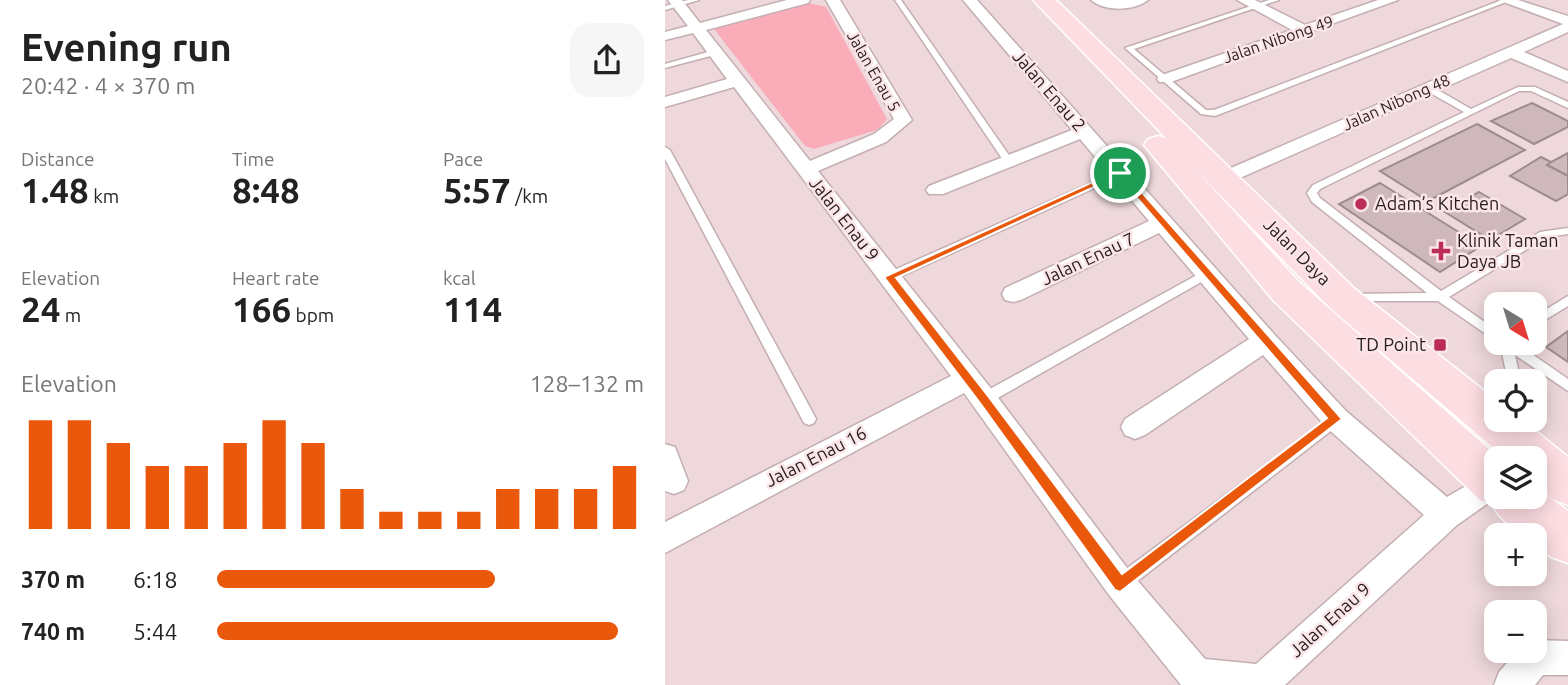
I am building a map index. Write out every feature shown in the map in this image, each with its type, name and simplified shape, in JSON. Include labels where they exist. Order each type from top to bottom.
[{"type":"main road","name":"Jalan Daya","points":[[1014,0],[1132,115],[1286,291],[1484,473]]},
{"type":"main road","name":"Jalan Daya","points":[[1044,0],[1342,298],[1530,444],[1568,484]]},
{"type":"main road","name":"Jalan Daya","points":[[1527,509],[1568,540]]},
{"type":"street","points":[[665,36],[803,0]]},
{"type":"street","name":"Jalan Enau 5","points":[[805,170],[880,138],[903,120],[833,0]]},
{"type":"street","name":"Jalan Enau 2","points":[[970,0],[1206,274],[1336,419],[1446,515]]},
{"type":"street","points":[[1104,3],[1141,0]]},
{"type":"street","name":"Jalan Nibong 49","points":[[1165,79],[1391,0]]},
{"type":"street","points":[[1507,0],[1568,21]]},
{"type":"street","name":"Jalan Enau 9","points":[[679,3],[976,389],[1120,584],[1195,675],[1222,680],[1262,682],[1446,515],[1484,496]]},
{"type":"street","points":[[1250,3],[1304,30]]},
{"type":"street","name":"Jalan Nibong 48","points":[[1224,178],[1568,27]]},
{"type":"street","points":[[1511,52],[1568,77]]},
{"type":"street","points":[[665,103],[737,81]]},
{"type":"street","points":[[936,190],[1084,131]]},
{"type":"street","name":"Jalan Enau 7","points":[[1013,294],[1162,223]]},
{"type":"street","points":[[1135,427],[1265,341]]},
{"type":"street","name":"Jalan Enau 16","points":[[665,538],[790,470],[976,389]]},
{"type":"street","points":[[1512,685],[1552,657]]},
{"type":"lane","points":[[898,0],[1008,161]]},
{"type":"lane","points":[[1276,0],[1250,3],[1129,48],[1204,112],[1215,113],[1507,0]]},
{"type":"lane","points":[[665,66],[715,52]]},
{"type":"lane","points":[[1428,88],[1471,112]]},
{"type":"lane","points":[[1484,327],[1440,297],[1316,200],[1312,193],[1316,187],[1522,88],[1537,90],[1568,105]]},
{"type":"lane","points":[[665,150],[809,419]]},
{"type":"lane","points":[[889,277],[1120,173]]},
{"type":"lane","points":[[1342,298],[1440,297],[1543,234],[1568,231]]},
{"type":"lane","points":[[976,389],[1206,274]]},
{"type":"lane","points":[[1547,314],[1568,300]]},
{"type":"lane","points":[[1523,355],[1568,386]]},
{"type":"lane","points":[[1120,584],[1336,419]]},
{"type":"shaded area","points":[[809,3],[826,7],[887,119],[877,130],[814,149],[805,146],[714,29]]},
{"type":"building","points":[[1532,103],[1568,121],[1568,127],[1534,144],[1491,121]]},
{"type":"building","points":[[1477,124],[1525,150],[1428,201],[1380,171]]},
{"type":"building","points":[[1568,153],[1568,176],[1547,165],[1551,162]]},
{"type":"building","points":[[1541,157],[1551,162],[1547,165],[1568,176],[1568,194],[1556,201],[1510,176]]},
{"type":"building","points":[[1380,183],[1481,246],[1440,272],[1339,204]]},
{"type":"building","points":[[1479,192],[1525,219],[1490,240],[1445,212]]},
{"type":"building","points":[[1568,331],[1568,362],[1547,348]]},
{"type":"place","name":"Adam’s Kitchen","points":[[1361,204]]},
{"type":"place","name":"Klinik Taman Daya JB","points":[[1441,251]]},
{"type":"place","name":"TD Point","points":[[1440,345]]},
{"type":"route","points":[[1120,173],[1336,419],[1120,584],[984,399],[889,277],[1120,173]]}]
